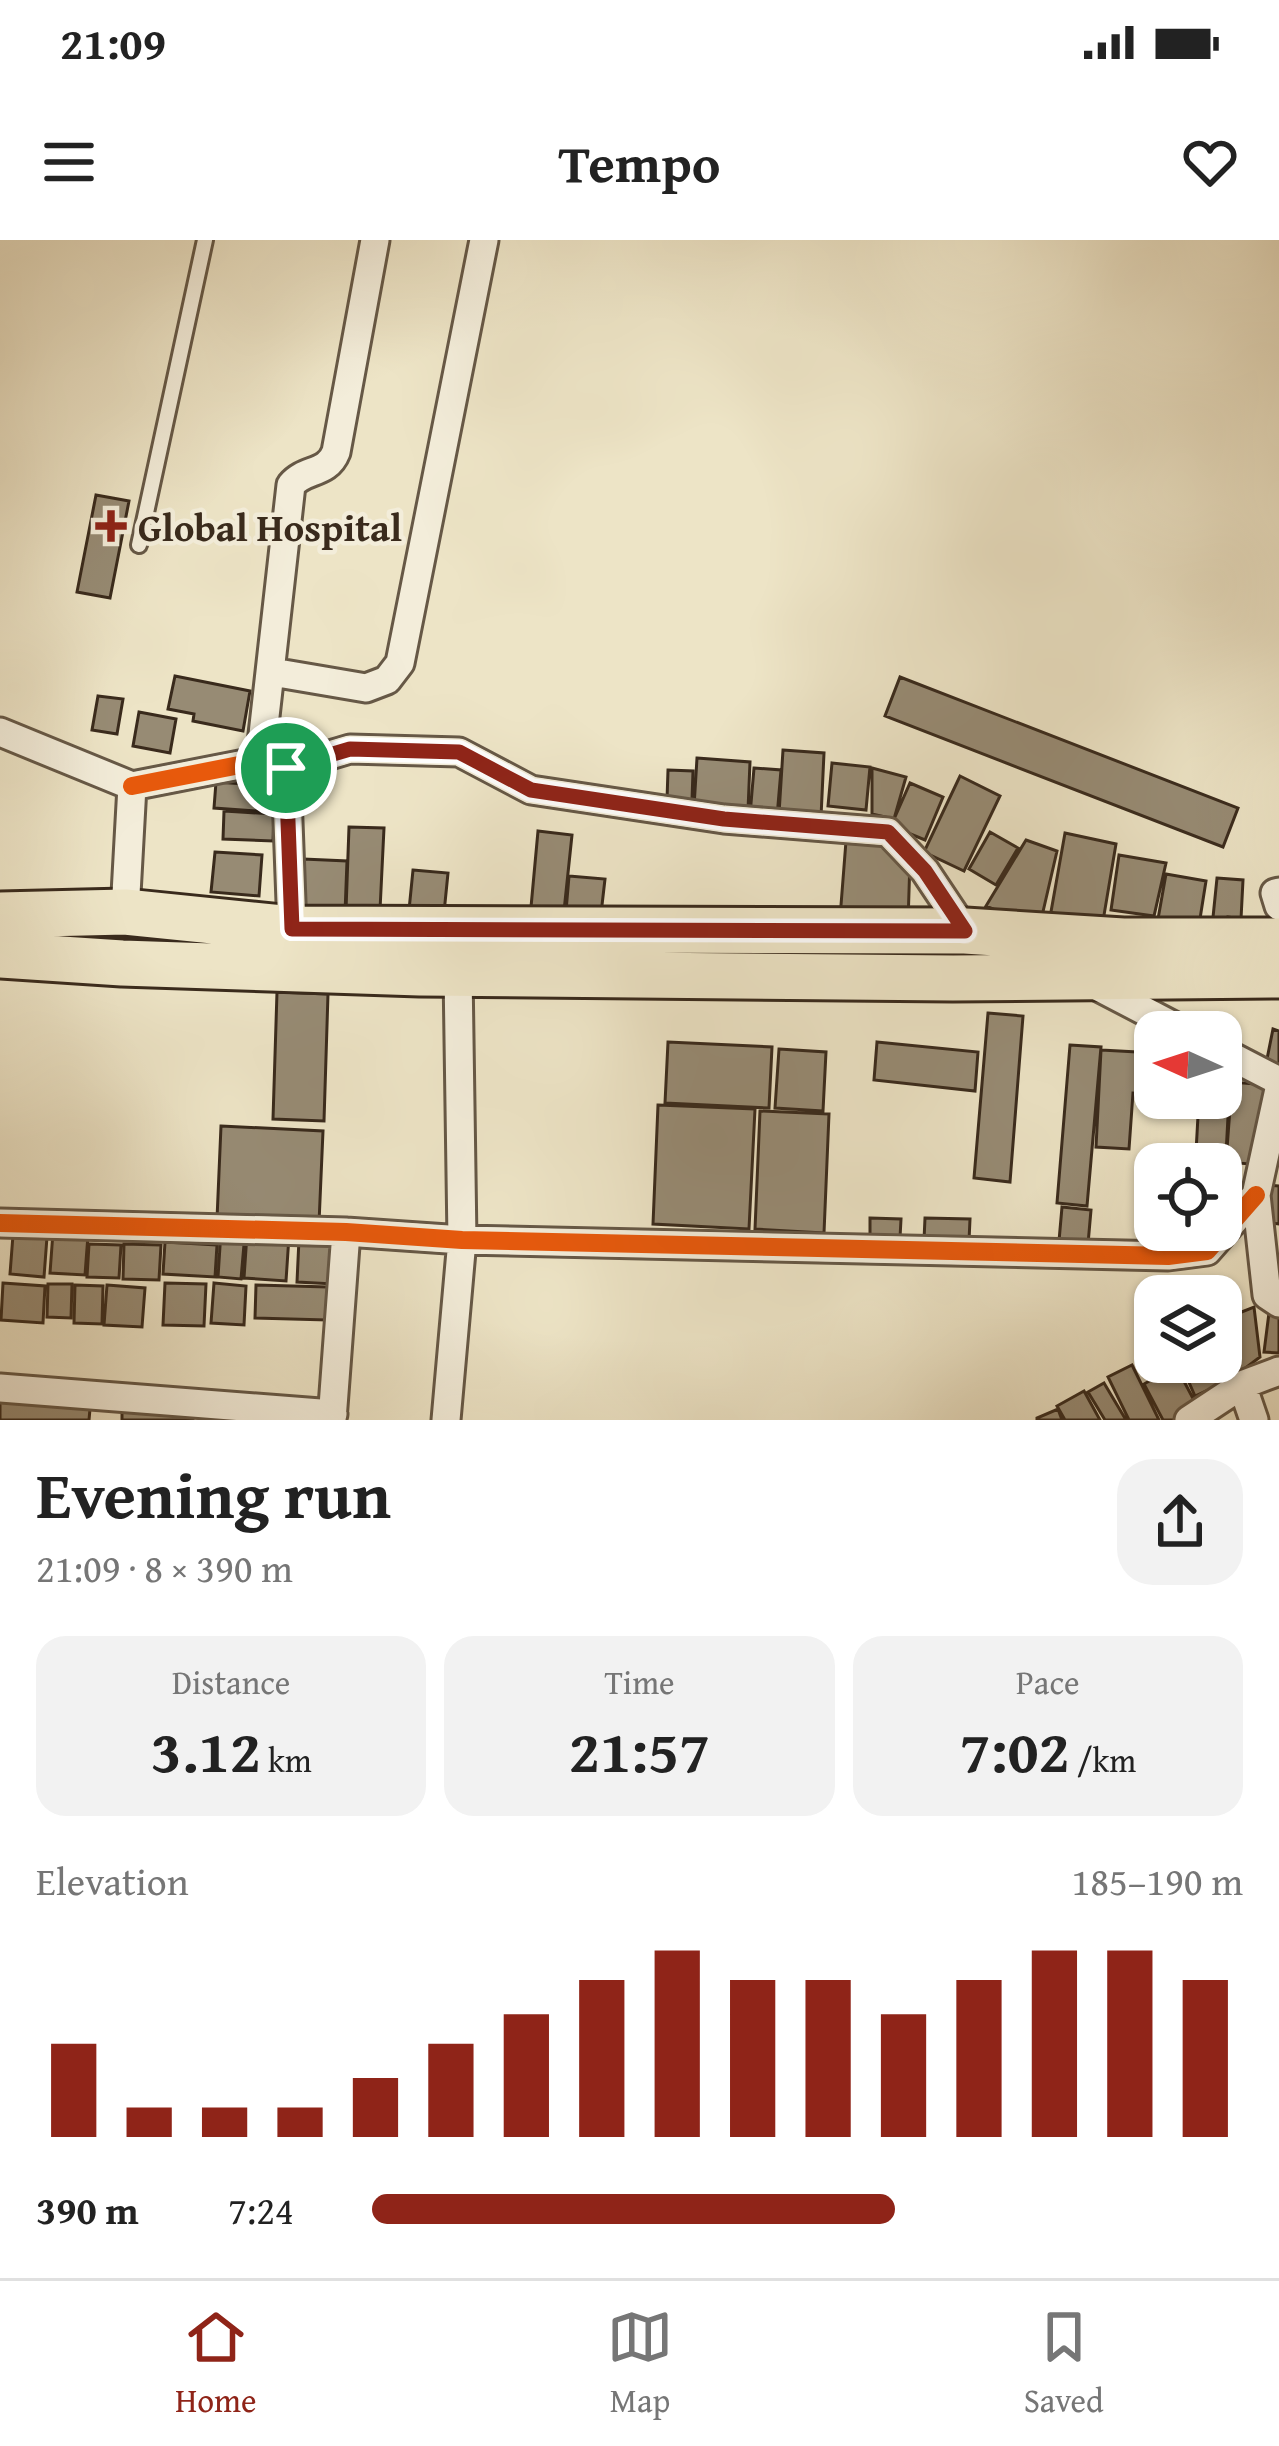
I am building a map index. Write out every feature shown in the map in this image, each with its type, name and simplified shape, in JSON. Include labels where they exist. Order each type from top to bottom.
[{"type":"main road","points":[[0,915],[125,912],[292,929],[965,931],[1123,941],[1279,940]]},
{"type":"main road","points":[[0,955],[122,964],[458,972],[1279,975]]},
{"type":"street","points":[[292,929],[273,765],[272,672],[291,485],[296,478],[327,467],[337,452],[375,240]]},
{"type":"street","points":[[272,672],[366,688],[387,680],[400,663],[484,240]]},
{"type":"street","points":[[0,733],[132,786],[350,749],[459,752],[531,790],[724,819],[888,832],[925,871],[965,931]]},
{"type":"street","points":[[125,912],[132,786]]},
{"type":"street","points":[[1279,892],[1275,893],[1279,906]]},
{"type":"street","points":[[446,1420],[462,1240],[458,972]]},
{"type":"street","points":[[1079,976],[1145,1011]]},
{"type":"street","points":[[1242,1063],[1279,1085],[1256,1195],[1268,1295],[1279,1303]]},
{"type":"street","points":[[0,1223],[346,1232],[462,1240],[1168,1256],[1207,1251],[1256,1195]]},
{"type":"street","points":[[0,1388],[333,1417],[346,1232]]},
{"type":"street","points":[[1189,1420],[1242,1385],[1279,1371]]},
{"type":"street","points":[[1242,1385],[1254,1420]]},
{"type":"lane","points":[[139,545],[205,240]]},
{"type":"building","points":[[96,495],[129,501],[110,598],[77,592]]},
{"type":"building","points":[[175,676],[250,691],[243,731],[193,721],[194,714],[168,709]]},
{"type":"building","points":[[900,677],[1238,808],[1223,847],[885,716]]},
{"type":"building","points":[[98,696],[123,699],[117,734],[92,730]]},
{"type":"building","points":[[139,712],[176,719],[170,753],[133,746]]},
{"type":"building","points":[[783,750],[824,753],[821,817],[779,814]]},
{"type":"building","points":[[697,758],[750,762],[748,810],[694,807]]},
{"type":"building","points":[[832,763],[870,767],[866,810],[828,806]]},
{"type":"building","points":[[754,768],[781,770],[777,817],[750,815]]},
{"type":"building","points":[[872,768],[906,777],[894,819],[872,814]]},
{"type":"building","points":[[668,770],[693,771],[692,800],[667,800]]},
{"type":"building","points":[[960,776],[1000,796],[964,871],[924,852]]},
{"type":"building","points":[[216,782],[274,786],[272,812],[214,808]]},
{"type":"building","points":[[910,783],[943,797],[925,840],[891,826]]},
{"type":"building","points":[[224,811],[274,814],[273,841],[223,839]]},
{"type":"building","points":[[349,827],[384,828],[380,910],[346,910]]},
{"type":"building","points":[[538,831],[572,835],[564,911],[531,907]]},
{"type":"building","points":[[990,832],[1018,848],[996,885],[969,869]]},
{"type":"building","points":[[1065,833],[1116,844],[1102,927],[1049,923]]},
{"type":"building","points":[[1026,840],[1057,851],[1039,929],[986,906]]},
{"type":"building","points":[[846,841],[889,842],[910,860],[908,923],[840,918]]},
{"type":"building","points":[[215,852],[262,855],[259,896],[211,892]]},
{"type":"building","points":[[1119,855],[1166,863],[1154,916],[1111,910]]},
{"type":"building","points":[[303,859],[347,861],[345,913],[301,911]]},
{"type":"building","points":[[413,870],[448,873],[443,923],[408,920]]},
{"type":"building","points":[[1166,874],[1206,881],[1199,925],[1158,919]]},
{"type":"building","points":[[569,876],[605,879],[601,914],[566,911]]},
{"type":"building","points":[[1217,878],[1243,880],[1241,919],[1228,917],[1227,929],[1212,927]]},
{"type":"building","points":[[277,992],[328,994],[324,1121],[273,1119]]},
{"type":"building","points":[[988,1013],[1023,1016],[1010,1182],[974,1178]]},
{"type":"building","points":[[1273,1029],[1279,1031],[1279,1067],[1266,1064]]},
{"type":"building","points":[[668,1042],[772,1047],[769,1108],[665,1103]]},
{"type":"building","points":[[877,1042],[978,1052],[975,1091],[874,1080]]},
{"type":"building","points":[[1070,1045],[1101,1047],[1087,1206],[1057,1203]]},
{"type":"building","points":[[779,1049],[826,1052],[823,1111],[775,1108]]},
{"type":"building","points":[[1101,1050],[1134,1052],[1129,1149],[1096,1147]]},
{"type":"building","points":[[1242,1083],[1267,1085],[1261,1165],[1242,1163],[1242,1143],[1227,1143],[1229,1119],[1242,1119]]},
{"type":"building","points":[[658,1105],[755,1109],[749,1229],[653,1224]]},
{"type":"building","points":[[760,1111],[829,1114],[824,1233],[755,1229]]},
{"type":"building","points":[[1198,1119],[1228,1119],[1227,1143],[1196,1143]]},
{"type":"building","points":[[221,1126],[323,1131],[319,1223],[217,1219]]},
{"type":"building","points":[[1268,1185],[1279,1186],[1279,1224],[1264,1222]]},
{"type":"building","points":[[1062,1207],[1091,1210],[1088,1244],[1059,1241]]},
{"type":"building","points":[[870,1218],[901,1219],[900,1238],[870,1237]]},
{"type":"building","points":[[925,1218],[970,1219],[969,1241],[924,1240]]},
{"type":"building","points":[[221,1231],[245,1233],[241,1279],[218,1277]]},
{"type":"building","points":[[53,1232],[88,1235],[85,1275],[50,1273]]},
{"type":"building","points":[[247,1234],[289,1236],[286,1281],[244,1278]]},
{"type":"building","points":[[13,1235],[47,1237],[44,1277],[10,1274]]},
{"type":"building","points":[[299,1239],[337,1241],[334,1284],[297,1282]]},
{"type":"building","points":[[165,1242],[217,1245],[215,1277],[163,1274]]},
{"type":"building","points":[[89,1244],[121,1245],[119,1278],[87,1277]]},
{"type":"building","points":[[124,1244],[161,1245],[159,1280],[123,1279]]},
{"type":"building","points":[[3,1283],[45,1286],[43,1323],[1,1320]]},
{"type":"building","points":[[165,1283],[206,1284],[204,1326],[163,1325]]},
{"type":"building","points":[[214,1283],[246,1286],[244,1325],[211,1323]]},
{"type":"building","points":[[48,1284],[72,1284],[71,1318],[47,1317]]},
{"type":"building","points":[[75,1285],[103,1286],[102,1324],[74,1323]]},
{"type":"building","points":[[107,1285],[145,1288],[142,1327],[104,1325]]},
{"type":"building","points":[[256,1285],[328,1287],[327,1320],[255,1318]]},
{"type":"building","points":[[1270,1305],[1279,1310],[1279,1353],[1264,1352]]},
{"type":"building","points":[[1254,1307],[1260,1357],[1242,1371],[1242,1312]]},
{"type":"building","points":[[1132,1365],[1134,1383],[1141,1383],[1159,1420],[1129,1420],[1108,1377]]},
{"type":"building","points":[[1104,1383],[1126,1420],[1105,1420],[1088,1392]]},
{"type":"building","points":[[1185,1383],[1198,1408],[1176,1420],[1163,1420],[1144,1384]]},
{"type":"building","points":[[1189,1383],[1221,1383],[1221,1384],[1195,1396]]},
{"type":"building","points":[[1084,1391],[1100,1420],[1065,1420],[1057,1406]]},
{"type":"building","points":[[0,1401],[90,1409],[89,1420],[0,1420]]},
{"type":"building","points":[[122,1408],[193,1412],[193,1420],[122,1420]]},
{"type":"building","points":[[1058,1409],[1062,1420],[1037,1420],[1037,1418]]},
{"type":"cycle path","points":[[132,786],[260,761],[286,768],[350,749],[459,752],[531,790],[724,819],[888,832],[925,871],[965,931]]},
{"type":"cycle path","points":[[0,1223],[346,1232],[462,1240],[1168,1256],[1207,1251],[1256,1195]]},
{"type":"place","name":"Global Hospital","points":[[111,526]]},
{"type":"route","points":[[350,749],[459,752],[531,790],[724,819],[888,832],[925,871],[965,931],[292,929],[286,768],[350,749]]}]
